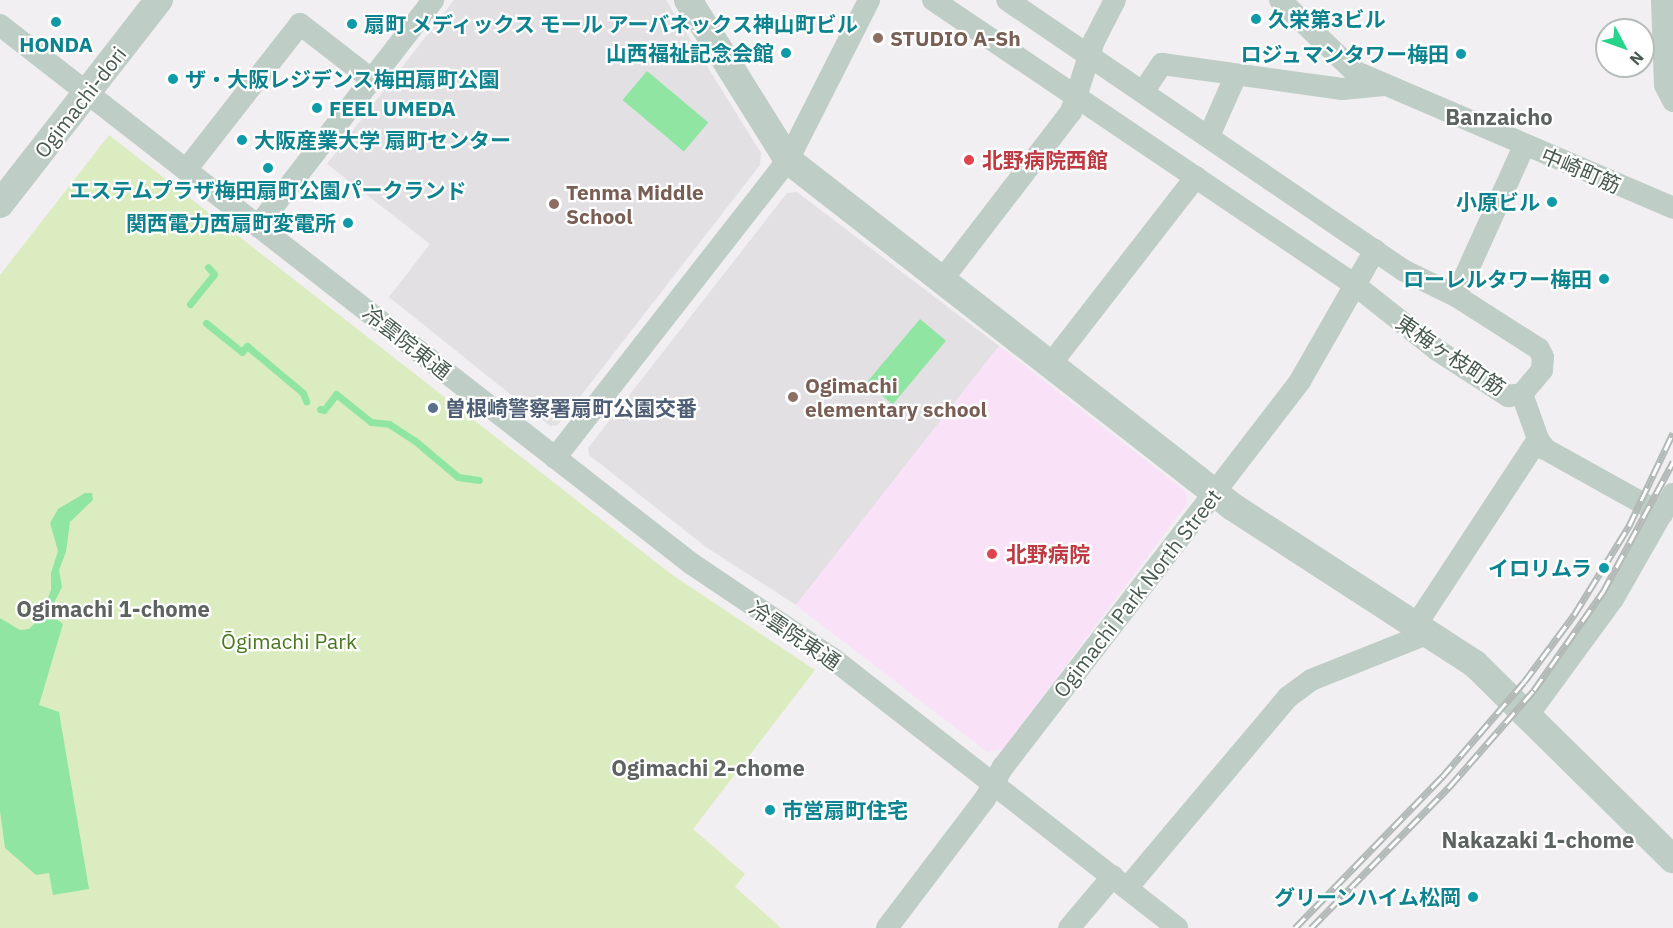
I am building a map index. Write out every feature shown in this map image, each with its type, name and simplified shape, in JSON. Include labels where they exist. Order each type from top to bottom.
[{"type":"street","name":"Ogimachi-dori","points":[[0,204],[159,0]]},
{"type":"street","points":[[258,226],[433,0]]},
{"type":"street","points":[[688,0],[788,160],[1213,492],[1475,664],[1673,859]]},
{"type":"street","points":[[555,458],[788,160],[869,0]]},
{"type":"street","name":"東梅ヶ枝町筋","points":[[933,0],[1355,285],[1437,350],[1508,396],[1522,394],[1542,370],[1543,357],[1539,349],[1455,296],[1403,270],[1007,0]]},
{"type":"street","points":[[942,280],[1071,112],[1092,57],[1094,40],[1115,0]]},
{"type":"street","name":"中崎町筋","points":[[1280,0],[1354,71],[1524,146],[1673,208]]},
{"type":"street","points":[[1662,0],[1668,65],[1665,85],[1673,102]]},
{"type":"street","points":[[186,170],[300,24],[371,79]]},
{"type":"street","name":"冷雲院東通","points":[[0,25],[692,564],[832,658],[1120,881],[1177,928]]},
{"type":"street","points":[[1143,92],[1162,64],[1342,89],[1389,85]]},
{"type":"street","points":[[1209,136],[1236,75]]},
{"type":"street","points":[[1455,296],[1524,146]]},
{"type":"street","points":[[1050,365],[1196,177]]},
{"type":"street","name":"Ogimachi Park North Street","points":[[887,928],[985,799],[991,783],[1300,381],[1375,250]]},
{"type":"street","points":[[1522,394],[1538,439],[1545,449],[1662,514]]},
{"type":"street","points":[[1069,928],[1120,881],[1288,697],[1311,680],[1422,629],[1538,439]]},
{"type":"street","points":[[1528,715],[1613,599],[1673,494]]},
{"type":"shaded area","name":"Tenma Middle School","points":[[454,0],[666,0],[761,153],[760,165],[558,425],[550,426],[389,297],[430,244],[327,164]]},
{"type":"shaded area","points":[[647,71],[708,122],[684,152],[623,100]]},
{"type":"shaded area","name":"Ogimachi elementary school","points":[[797,192],[999,346],[796,605],[706,547],[589,455],[588,448],[787,193]]},
{"type":"shaded area","points":[[920,319],[946,341],[893,404],[867,383]]},
{"type":"shaded area","name":"北野病院","points":[[999,346],[1185,491],[1187,504],[1003,749],[987,752],[796,605]]},
{"type":"shaded area","points":[[85,493],[92,493],[93,500],[70,522],[66,552],[59,570],[62,587],[52,607],[54,617],[63,624],[39,705],[59,712],[89,889],[53,895],[49,873],[36,875],[5,848],[0,811],[0,618],[20,630],[29,629],[40,618],[51,590],[51,573],[58,551],[50,523],[58,509]]},
{"type":"green space","name":"Ōgimachi Park","points":[[109,135],[671,574],[815,670],[693,829],[745,874],[735,887],[781,928],[0,928],[0,275]]},
{"type":"waterway","points":[[190,304],[214,274],[208,267]]},
{"type":"waterway","points":[[206,323],[242,352],[247,346],[303,393],[306,401]]},
{"type":"waterway","points":[[320,409],[324,410],[336,394],[371,422],[389,424],[414,440],[458,477],[479,480]]},
{"type":"railway","points":[[1295,928],[1442,777],[1524,682],[1574,615],[1629,526],[1673,433]]},
{"type":"railway","points":[[1311,928],[1450,786],[1534,690],[1603,592],[1673,462]]},
{"type":"place","name":"久栄第3ビル","points":[[1256,19]]},
{"type":"place","name":"HONDA","points":[[56,22]]},
{"type":"place","name":"扇町 メディックス モール アーバネックス神山町ビル","points":[[352,24]]},
{"type":"place","name":"STUDIO A-Sh","points":[[878,38]]},
{"type":"place","name":"山西福祉記念会館","points":[[786,53]]},
{"type":"place","name":"ロジュマンタワー梅田","points":[[1461,54]]},
{"type":"place","name":"ザ・大阪レジデンス梅田扇町公園","points":[[173,79]]},
{"type":"place","name":"FEEL UMEDA","points":[[317,108]]},
{"type":"place","name":"大阪産業大学 扇町センター","points":[[242,140]]},
{"type":"place","name":"北野病院西館","points":[[969,160]]},
{"type":"place","name":"エステムプラザ梅田扇町公園パークランド","points":[[268,168]]},
{"type":"place","name":"小原ビル","points":[[1552,202]]},
{"type":"place","name":"Tenma Middle School","points":[[554,204]]},
{"type":"place","name":"関西電力西扇町変電所","points":[[348,223]]},
{"type":"place","name":"ローレルタワー梅田","points":[[1604,279]]},
{"type":"place","name":"Ogimachi elementary school","points":[[793,397]]},
{"type":"place","name":"曽根崎警察署扇町公園交番","points":[[433,408]]},
{"type":"place","name":"北野病院","points":[[992,554]]},
{"type":"place","name":"イロリムラ","points":[[1604,568]]},
{"type":"place","name":"市営扇町住宅","points":[[770,810]]},
{"type":"place","name":"グリーンハイム松岡","points":[[1473,897]]},
{"type":"district","name":"Banzaicho","points":[[1499,117]]},
{"type":"district","name":"Ogimachi 1-chome","points":[[113,609]]},
{"type":"district","name":"Ogimachi 2-chome","points":[[708,768]]},
{"type":"district","name":"Nakazaki 1-chome","points":[[1538,840]]}]
